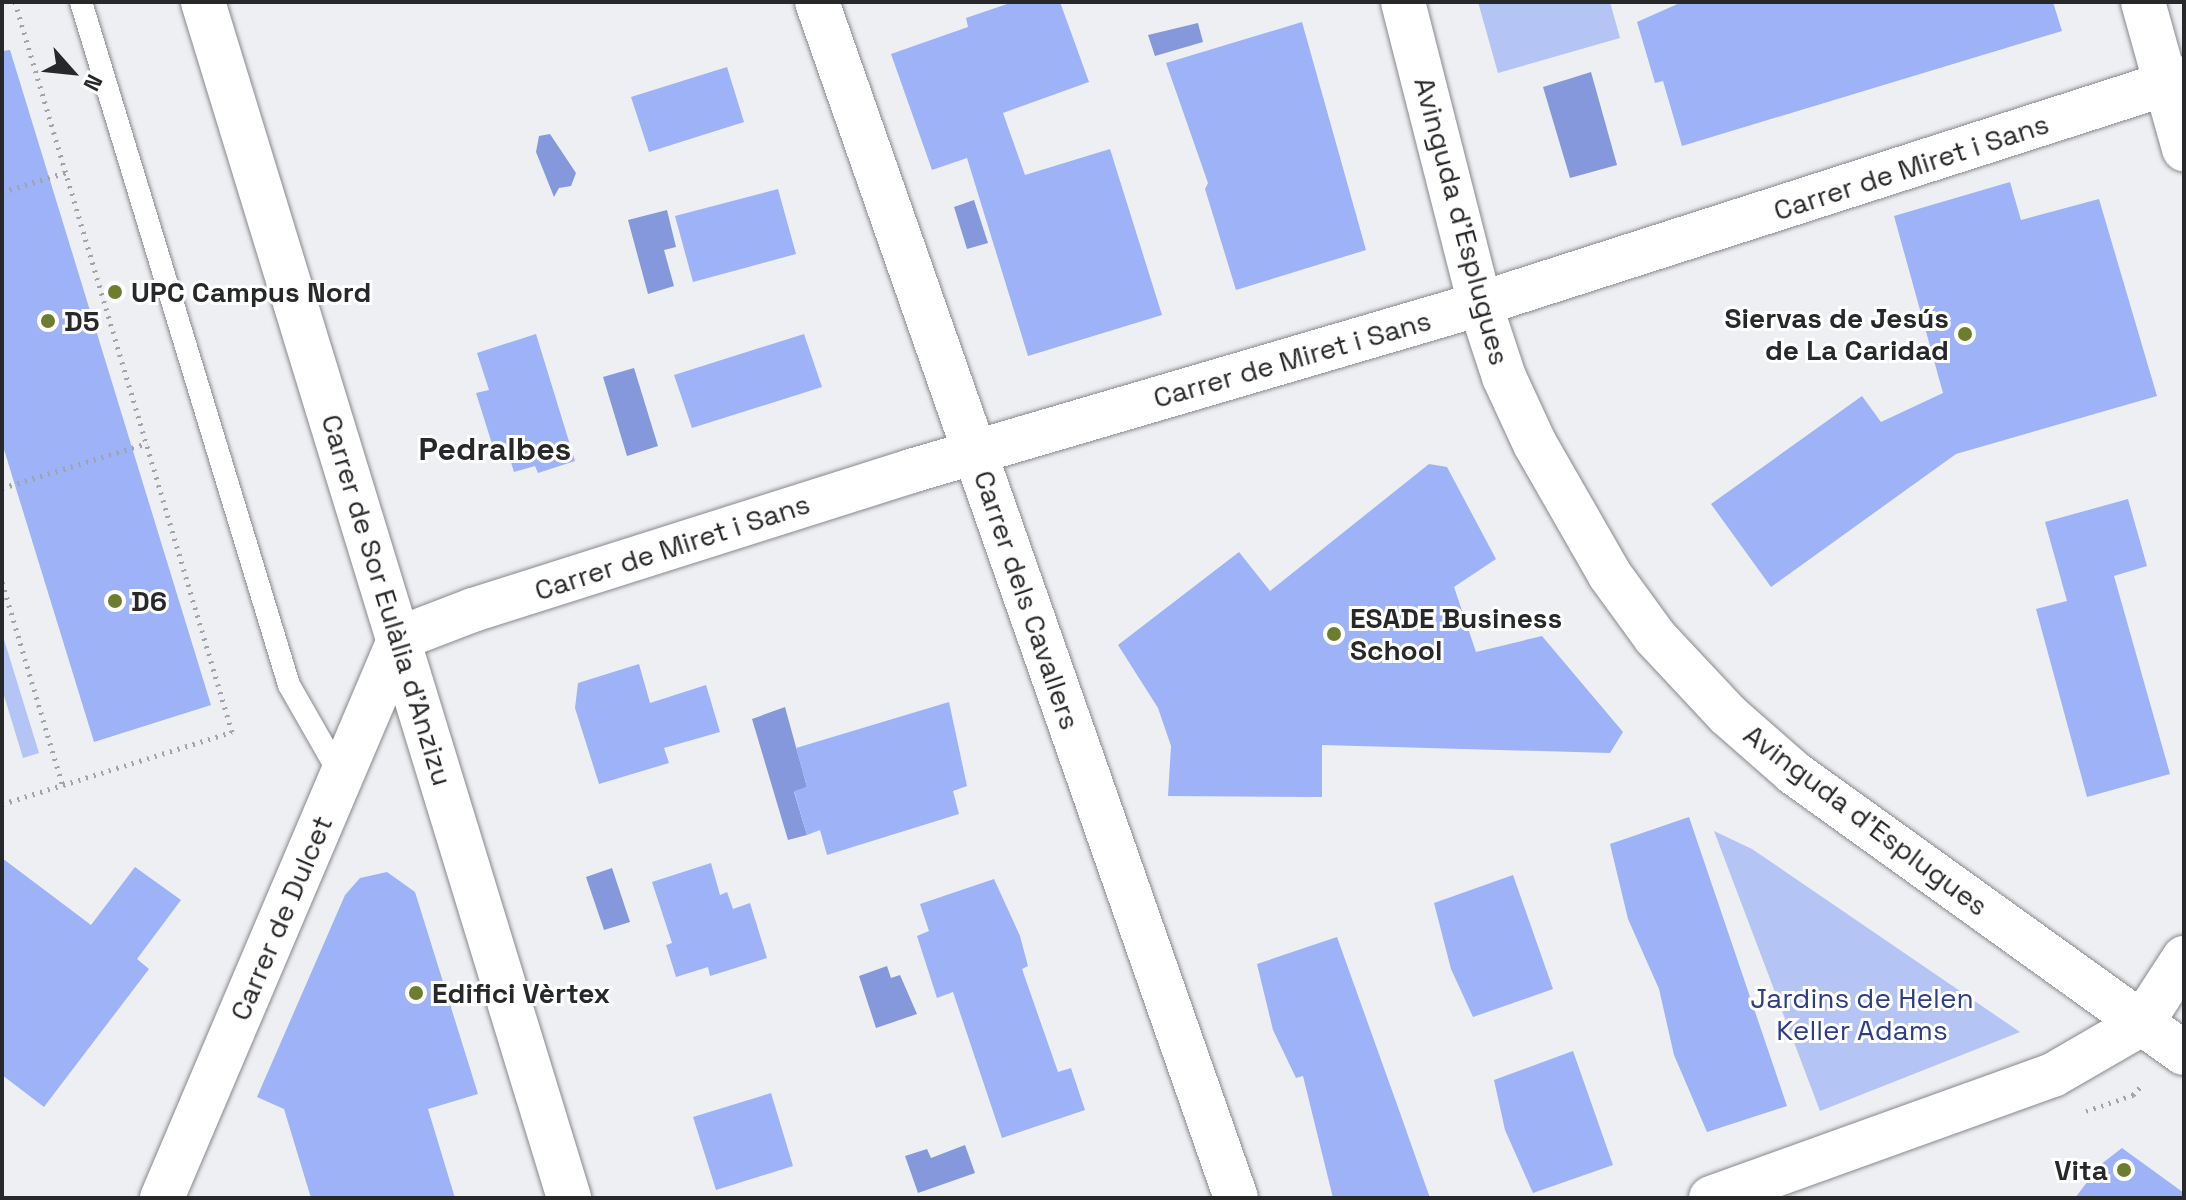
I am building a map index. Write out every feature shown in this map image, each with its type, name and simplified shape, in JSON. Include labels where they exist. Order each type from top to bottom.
[{"type":"street","name":"Carrer de Sor Eulàlia d'Anzizu","points":[[203,2],[569,1198]]},
{"type":"street","name":"Carrer dels Cavallers","points":[[817,2],[1236,1198]]},
{"type":"street","name":"Avinguda d'Esplugues","points":[[1403,2],[1480,304],[1504,377],[1548,469],[1610,575],[1655,637],[1728,715],[1794,773],[2184,1053]]},
{"type":"street","points":[[2143,2],[2176,80],[2184,149]]},
{"type":"street","name":"Carrer de Miret i Sans","points":[[400,638],[473,610],[975,451],[1480,304],[2176,80]]},
{"type":"street","name":"Carrer de Dulcet","points":[[162,1198],[400,638]]},
{"type":"street","points":[[1711,1198],[2019,1091],[2141,1024],[2184,958]]},
{"type":"lane","points":[[81,2],[289,685],[341,776]]},
{"type":"path","points":[[2,804],[232,732],[15,2]]},
{"type":"path","points":[[2,192],[67,172]]},
{"type":"path","points":[[2,488],[147,443]]},
{"type":"path","points":[[2,582],[63,786]]},
{"type":"green space","points":[[1478,2],[1610,2],[1620,38],[1498,73]]},
{"type":"green space","points":[[2,633],[39,753],[23,758],[2,689]]},
{"type":"green space","name":"Jardins de Helen Keller Adams","points":[[1714,831],[1752,849],[2020,1032],[1820,1111]]},
{"type":"shaded area","points":[[1198,23],[1203,42],[1155,56],[1148,35]]},
{"type":"shaded area","points":[[1591,72],[1617,165],[1570,178],[1543,87]]},
{"type":"shaded area","points":[[550,134],[576,173],[571,186],[559,188],[554,197],[536,152],[539,136]]},
{"type":"shaded area","points":[[974,200],[988,243],[967,249],[954,207]]},
{"type":"shaded area","points":[[667,210],[676,247],[664,250],[674,286],[648,294],[628,220]]},
{"type":"shaded area","points":[[634,368],[658,446],[627,456],[603,377]]},
{"type":"shaded area","points":[[785,707],[807,787],[794,792],[807,835],[788,840],[752,719]]},
{"type":"shaded area","points":[[612,868],[630,922],[604,930],[586,877]]},
{"type":"shaded area","points":[[887,966],[891,978],[900,975],[917,1014],[876,1028],[859,976]]},
{"type":"shaded area","points":[[965,1145],[975,1173],[918,1193],[905,1156],[927,1149],[931,1158]]},
{"type":"building","points":[[1013,2],[1060,2],[1089,82],[1003,113],[1025,175],[1110,149],[1162,315],[1028,356],[967,158],[932,170],[891,54],[968,27],[966,18]]},
{"type":"building","points":[[1682,2],[2053,2],[2062,31],[1682,146],[1663,81],[1655,83],[1637,22]]},
{"type":"building","points":[[1302,22],[1366,250],[1236,290],[1205,189],[1208,183],[1166,63]]},
{"type":"building","points":[[10,50],[211,705],[94,742],[2,443],[2,51]]},
{"type":"building","points":[[727,67],[744,122],[649,152],[631,97]]},
{"type":"building","points":[[2010,182],[2021,220],[2099,199],[2157,396],[1956,454],[1771,587],[1711,504],[1862,396],[1881,422],[1943,393],[1894,216]]},
{"type":"building","points":[[778,189],[796,254],[693,282],[675,216]]},
{"type":"building","points":[[536,334],[575,461],[538,473],[535,466],[514,472],[505,443],[493,447],[476,393],[489,390],[477,353]]},
{"type":"building","points":[[804,334],[822,387],[692,428],[674,375]]},
{"type":"building","points":[[1429,464],[1447,467],[1496,559],[1454,587],[1476,652],[1542,636],[1623,732],[1610,753],[1322,745],[1322,797],[1168,796],[1171,746],[1158,708],[1118,645],[1239,552],[1270,591]]},
{"type":"building","points":[[2128,499],[2147,566],[2114,576],[2170,774],[2087,797],[2036,609],[2067,601],[2045,522]]},
{"type":"building","points":[[639,664],[650,703],[706,685],[720,732],[664,748],[669,763],[599,784],[575,708],[578,683]]},
{"type":"building","points":[[949,702],[967,786],[953,791],[959,814],[827,855],[820,830],[807,835],[794,791],[807,787],[796,748]]},
{"type":"building","points":[[1689,817],[1787,1106],[1707,1132],[1674,1055],[1659,989],[1628,919],[1610,844]]},
{"type":"building","points":[[2,858],[91,925],[135,867],[181,900],[137,959],[149,969],[44,1107],[2,1075]]},
{"type":"building","points":[[711,863],[720,895],[727,892],[733,909],[750,903],[767,958],[710,976],[708,967],[676,977],[666,945],[672,943],[652,882]]},
{"type":"building","name":"Edifici Vèrtex","points":[[387,872],[415,892],[478,1094],[428,1109],[455,1198],[311,1198],[284,1109],[257,1097],[345,895],[360,878]]},
{"type":"building","points":[[1513,875],[1553,989],[1473,1017],[1451,969],[1434,903]]},
{"type":"building","points":[[994,879],[1020,936],[1028,966],[1022,969],[1058,1072],[1071,1068],[1085,1110],[1002,1138],[953,992],[937,998],[917,936],[929,931],[920,904]]},
{"type":"building","points":[[1337,937],[1430,1198],[1333,1198],[1303,1076],[1296,1078],[1273,1030],[1257,964]]},
{"type":"building","points":[[1573,1051],[1613,1165],[1533,1193],[1505,1130],[1494,1080]]},
{"type":"building","points":[[771,1093],[793,1166],[716,1190],[693,1117]]},
{"type":"building","name":"Vita","points":[[2122,1148],[2184,1193],[2184,1198],[2075,1198],[2100,1165]]},
{"type":"place","name":"UPC Campus Nord","points":[[115,292]]},
{"type":"place","name":"D5","points":[[48,321]]},
{"type":"place","name":"Siervas de Jesús de La Caridad","points":[[1965,334]]},
{"type":"place","name":"D6","points":[[115,601]]},
{"type":"place","name":"ESADE Business School","points":[[1334,634]]},
{"type":"place","name":"Edifici Vèrtex","points":[[416,993]]},
{"type":"place","name":"Vita","points":[[2124,1170]]},
{"type":"district","name":"Pedralbes","points":[[495,449]]}]
